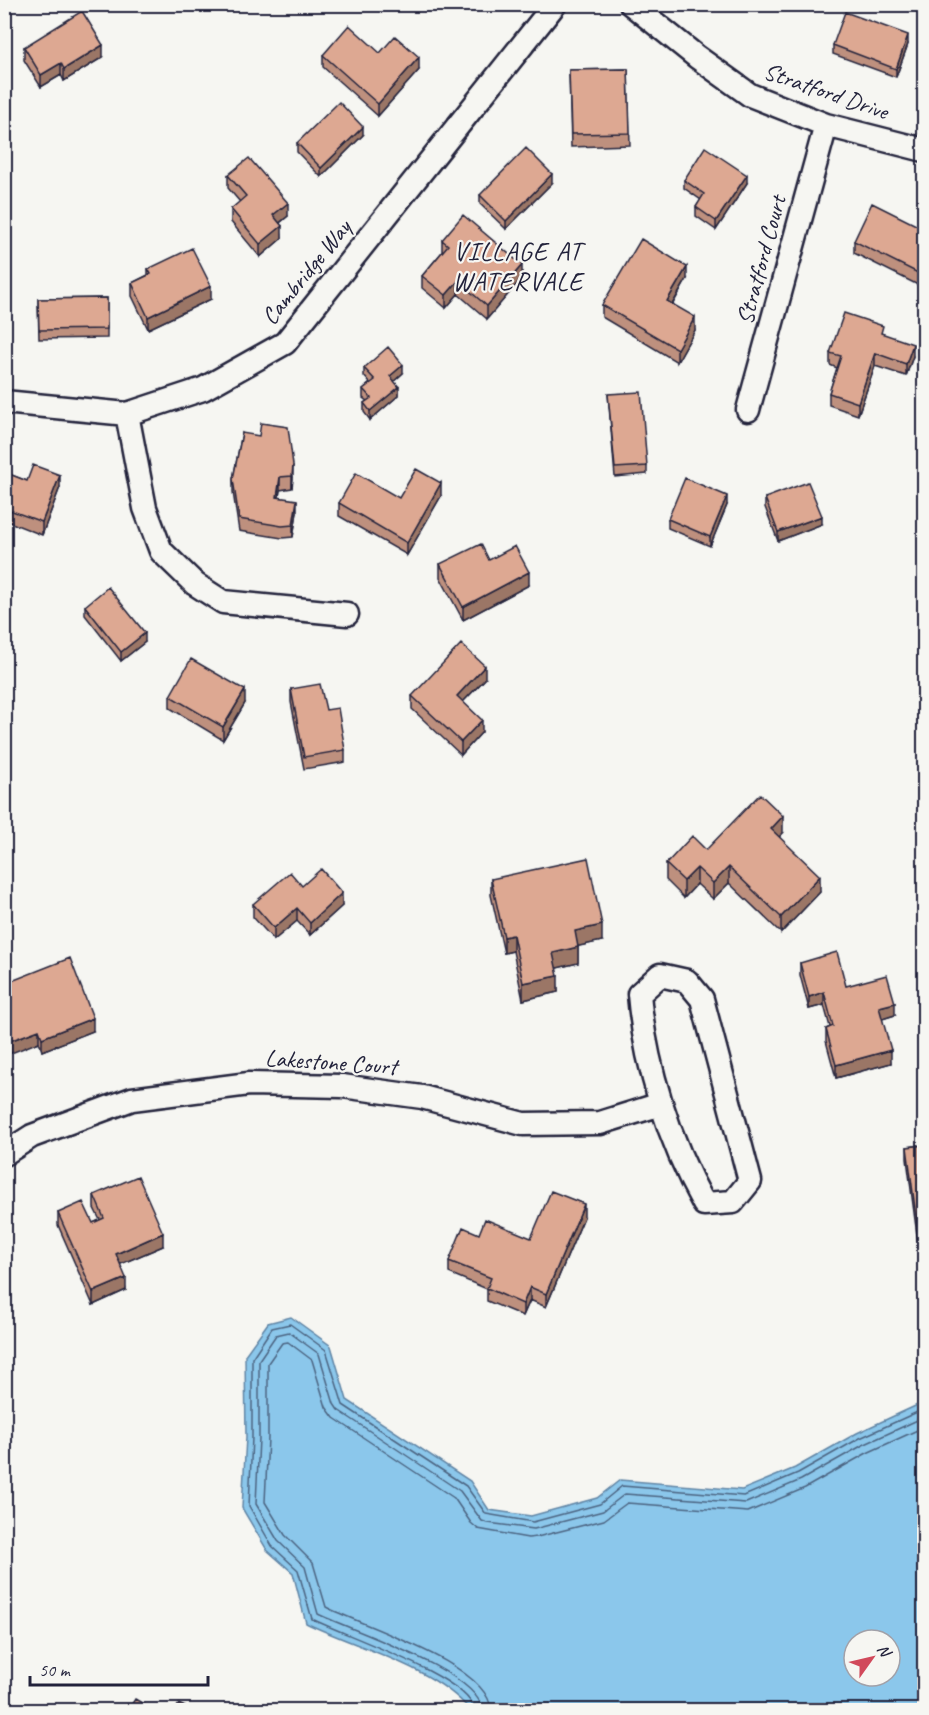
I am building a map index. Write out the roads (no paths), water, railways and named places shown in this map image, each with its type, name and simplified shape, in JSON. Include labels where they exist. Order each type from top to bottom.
[{"type":"street","name":"Cambridge Way","points":[[4,402],[127,414],[203,389],[285,343],[555,4]]},
{"type":"street","name":"Stratford Drive","points":[[631,4],[697,57],[750,95],[826,125],[924,150]]},
{"type":"street","name":"Stratford Court","points":[[748,410],[826,125]]},
{"type":"street","points":[[127,414],[145,508],[161,551],[195,584],[223,602],[347,614]]},
{"type":"street","points":[[660,975],[687,981],[702,999],[750,1181],[733,1202],[704,1204],[688,1175],[661,1104],[640,1016],[639,994],[660,975]]},
{"type":"street","name":"Lakestone Court","points":[[4,1154],[32,1136],[132,1100],[249,1084],[342,1086],[422,1097],[523,1124],[600,1123],[661,1104]]},
{"type":"water","points":[[291,1317],[331,1346],[347,1400],[470,1481],[489,1510],[531,1516],[597,1498],[620,1480],[742,1490],[795,1468],[857,1433],[924,1402],[924,1710],[470,1710],[436,1681],[393,1659],[306,1623],[293,1573],[267,1550],[242,1508],[246,1437],[245,1355],[268,1323]]},
{"type":"district","name":"VILLAGE AT WATERVALE","points":[[518,266]]}]
